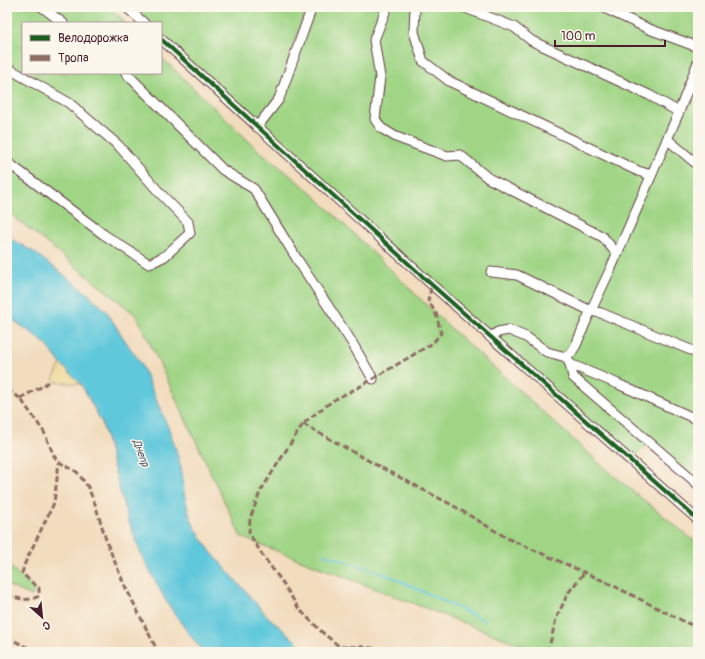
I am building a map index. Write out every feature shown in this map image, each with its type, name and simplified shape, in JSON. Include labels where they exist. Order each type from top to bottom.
[{"type":"street","points":[[42,7],[62,22]]},
{"type":"street","points":[[126,7],[143,22]]},
{"type":"street","points":[[258,126],[279,99],[312,7]]},
{"type":"street","points":[[387,7],[374,40],[380,77],[375,119],[381,128],[396,138],[447,156],[460,155],[488,178],[603,237],[617,254]]},
{"type":"street","points":[[414,7],[414,32],[423,61],[448,81],[638,171],[651,175]]},
{"type":"street","points":[[463,7],[514,27],[532,41],[649,96],[679,112]]},
{"type":"street","points":[[602,7],[649,28],[698,47]]},
{"type":"street","points":[[162,40],[490,337],[698,520]]},
{"type":"street","points":[[698,62],[667,140],[611,268],[568,361],[573,377],[698,484]]},
{"type":"street","points":[[7,67],[69,103],[119,146],[159,192],[188,222],[190,233],[165,256],[149,264],[103,234],[7,162]]},
{"type":"street","points":[[127,74],[223,170],[254,190],[351,341],[373,378]]},
{"type":"street","points":[[689,85],[698,92]]},
{"type":"street","points":[[667,140],[698,165]]},
{"type":"street","points":[[491,272],[517,275],[591,312],[601,313],[698,353]]},
{"type":"street","points":[[490,337],[498,332],[508,330],[526,337],[547,352],[698,420]]},
{"type":"green space","points":[[7,7],[109,7],[125,22],[22,22],[22,74],[162,74],[162,58],[257,149],[312,193],[445,323],[608,471],[698,544],[698,652],[539,652],[241,537],[137,316],[7,211]]},
{"type":"green space","points":[[125,7],[308,7],[293,45],[282,83],[269,110],[256,126],[162,43],[162,22],[140,22]]},
{"type":"green space","points":[[313,7],[698,7],[697,490],[647,445],[629,462],[259,129],[273,113]]},
{"type":"green space","points":[[7,564],[35,589],[32,596],[7,585]]},
{"type":"sand","points":[[61,364],[81,384],[56,382],[53,379]]},
{"type":"water","name":"Днепр","points":[[7,237],[34,252],[87,293],[106,311],[140,362],[171,434],[181,467],[184,493],[189,514],[195,528],[211,552],[267,616],[298,643],[312,652],[203,652],[184,627],[166,601],[141,554],[126,514],[102,423],[81,384],[61,364],[47,345],[28,330],[7,317]]},
{"type":"waterway","points":[[324,554],[390,576],[486,621]]},
{"type":"marked path","points":[[382,652],[368,647],[340,647],[323,633],[299,609],[249,533],[250,519],[260,492],[303,424],[334,400],[361,386],[433,343],[441,333],[436,314],[428,300],[432,285]]},
{"type":"marked path","points":[[20,398],[48,382]]},
{"type":"marked path","points":[[7,390],[20,398],[44,432],[54,456],[59,462],[77,472],[88,487],[107,543],[124,584],[158,652]]},
{"type":"marked path","points":[[303,424],[452,505],[507,538],[606,582],[689,624],[698,624]]},
{"type":"marked path","points":[[7,595],[19,599],[34,598],[39,596],[39,588],[22,573],[25,563],[54,503],[59,462]]},
{"type":"marked path","points":[[548,652],[556,619],[568,593],[584,573]]},
{"type":"marked path","points":[[7,637],[36,652]]},
{"type":"marked path","points":[[553,652],[564,648],[579,652]]},
{"type":"cycle path","points":[[162,40],[432,285],[698,520]]}]
